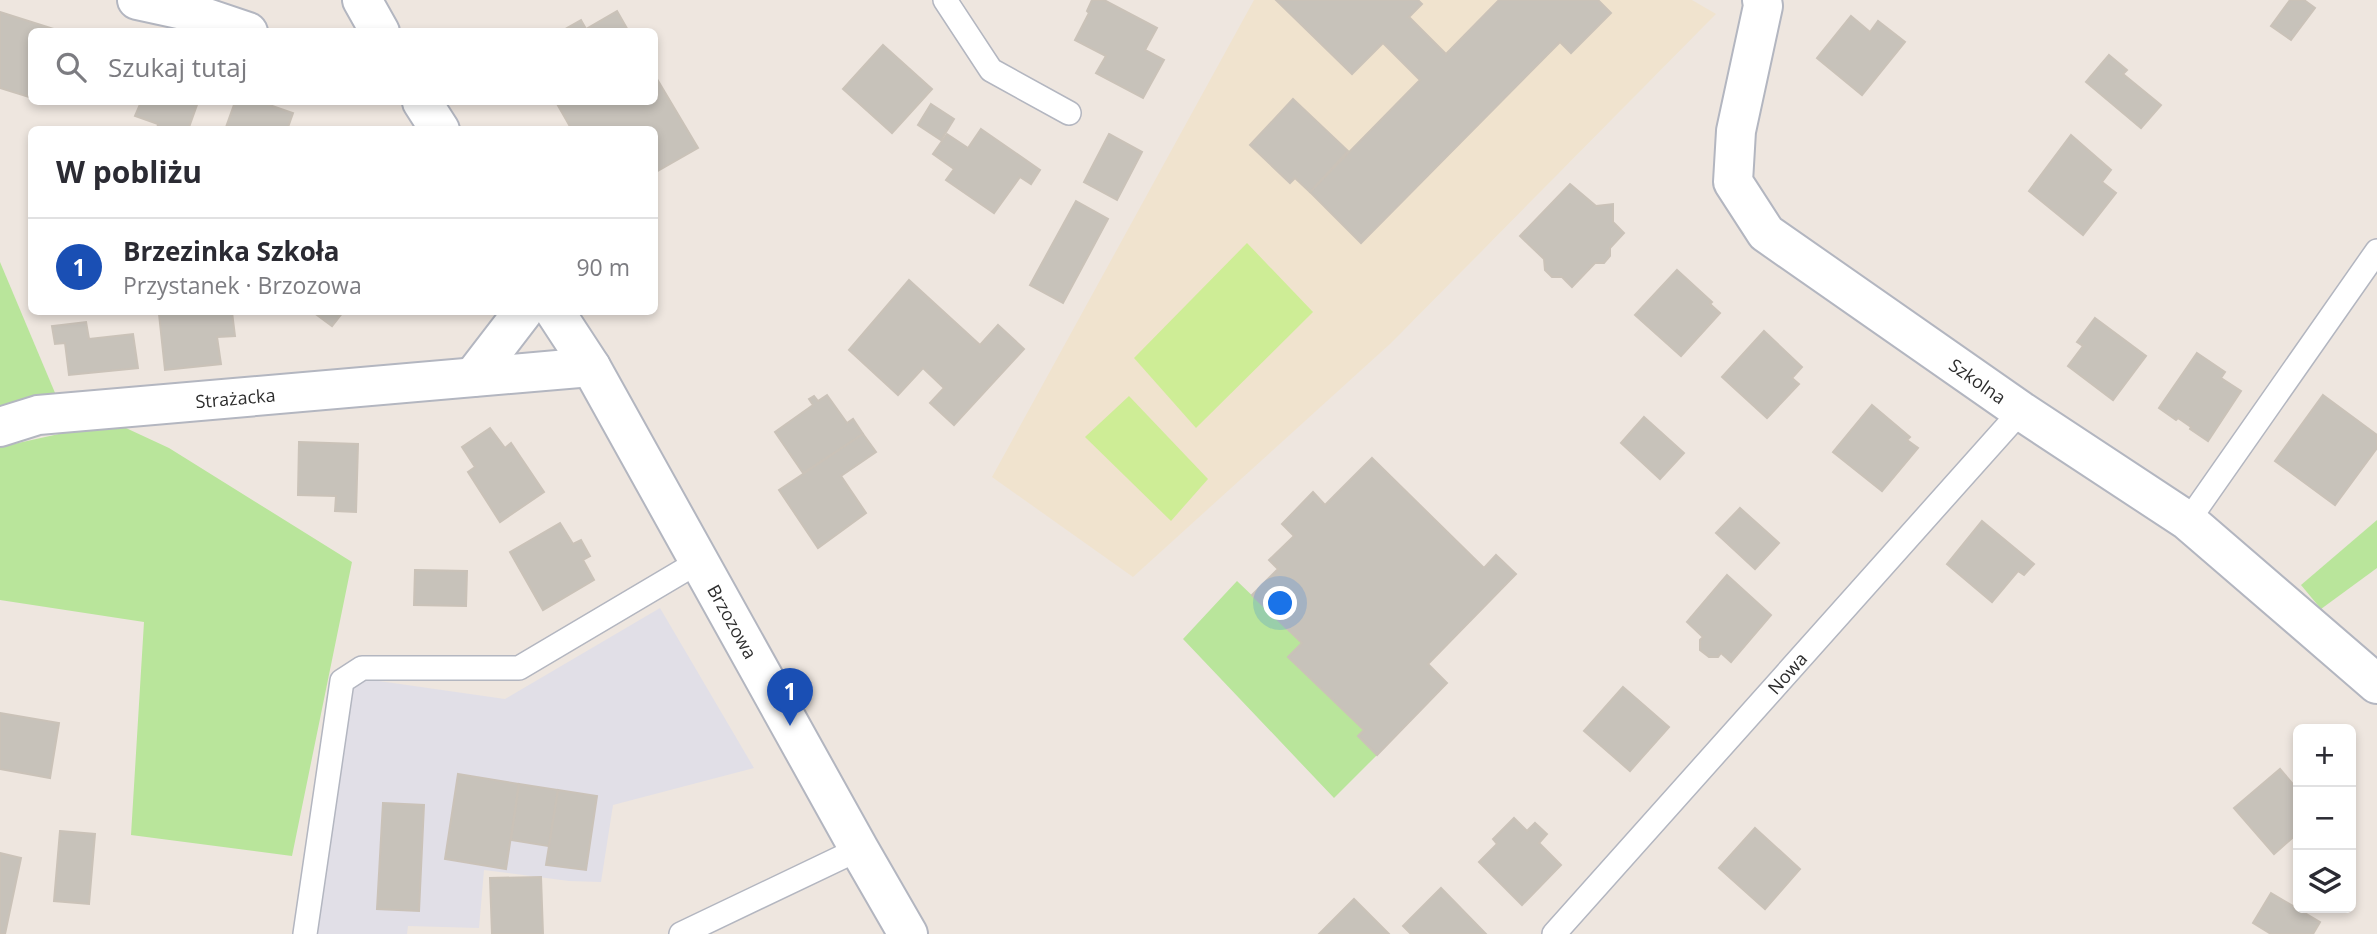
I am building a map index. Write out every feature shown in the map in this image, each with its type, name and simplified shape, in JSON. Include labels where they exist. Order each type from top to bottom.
[{"type":"street","points":[[137,0],[183,10],[236,28]]},
{"type":"street","points":[[183,10],[220,0]]},
{"type":"street","points":[[362,0],[378,28]]},
{"type":"street","name":"Szkolna","points":[[1762,0],[1763,6],[1736,131],[1733,182],[1766,233],[2021,411],[2188,521],[2377,684]]},
{"type":"street","points":[[424,105],[437,126]]},
{"type":"street","points":[[473,377],[521,315]]},
{"type":"street","name":"Brzozowa","points":[[557,315],[590,367],[908,934]]},
{"type":"street","name":"Strażacka","points":[[0,427],[38,415],[590,367]]},
{"type":"lane","points":[[944,0],[991,70],[1069,113]]},
{"type":"lane","points":[[2188,521],[2377,251]]},
{"type":"lane","name":"Nowa","points":[[1554,934],[2021,411]]},
{"type":"lane","points":[[304,934],[342,681],[362,668],[519,668],[698,562]]},
{"type":"lane","points":[[681,934],[859,849]]},
{"type":"shaded area","points":[[1254,0],[1692,0],[1716,14],[1391,343],[1133,577],[992,477]]},
{"type":"shaded area","points":[[660,608],[754,768],[613,805],[601,882],[569,881],[484,870],[479,928],[408,926],[407,934],[295,934],[330,674],[505,699]]},
{"type":"green space","points":[[1247,243],[1313,312],[1196,428],[1134,358]]},
{"type":"green space","points":[[0,262],[58,400],[0,413]]},
{"type":"green space","points":[[1129,396],[1208,479],[1171,521],[1085,437]]},
{"type":"green space","points":[[113,422],[169,448],[352,562],[292,856],[131,835],[144,622],[0,600],[0,447]]},
{"type":"green space","points":[[2377,520],[2377,568],[2321,609],[2301,585]]},
{"type":"green space","points":[[1237,581],[1302,643],[1288,657],[1364,730],[1358,736],[1377,755],[1334,798],[1183,639]]},
{"type":"building","points":[[1092,0],[1104,0],[1157,28],[1145,50],[1164,60],[1143,98],[1096,73],[1106,56],[1075,40],[1089,13],[1087,11]]},
{"type":"building","points":[[1276,0],[1418,0],[1422,4],[1409,17],[1446,54],[1499,0],[1598,0],[1611,13],[1571,53],[1560,42],[1361,243],[1310,192],[1420,80],[1383,43],[1352,74]]},
{"type":"building","points":[[2290,0],[2304,0],[2315,8],[2291,40],[2271,26]]},
{"type":"building","points":[[617,11],[627,28],[588,28]]},
{"type":"building","points":[[0,12],[50,28],[28,28],[28,97],[0,88]]},
{"type":"building","points":[[1851,16],[1870,32],[1878,21],[1905,42],[1862,95],[1817,58]]},
{"type":"building","points":[[581,20],[585,28],[567,28]]},
{"type":"building","points":[[883,45],[932,89],[892,133],[843,89]]},
{"type":"building","points":[[2109,55],[2127,70],[2123,74],[2161,105],[2141,128],[2086,82]]},
{"type":"building","points":[[658,81],[698,148],[658,171],[658,126],[570,126],[558,105],[658,105]]},
{"type":"building","points":[[1293,99],[1348,151],[1310,192],[1295,178],[1290,183],[1250,145]]},
{"type":"building","points":[[931,104],[954,119],[941,140],[918,125]]},
{"type":"building","points":[[140,105],[197,105],[189,126],[158,126],[135,116]]},
{"type":"building","points":[[234,105],[270,105],[293,113],[288,126],[226,126]]},
{"type":"building","points":[[981,129],[1040,170],[1031,184],[1020,177],[994,213],[946,180],[954,169],[933,154],[947,134],[968,148]]},
{"type":"building","points":[[1109,134],[1142,152],[1117,200],[1084,182]]},
{"type":"building","points":[[2071,135],[2111,170],[2102,182],[2116,193],[2083,235],[2029,191]]},
{"type":"building","points":[[1570,184],[1596,206],[1613,204],[1613,222],[1624,233],[1610,248],[1610,256],[1604,263],[1595,263],[1572,287],[1562,277],[1552,277],[1545,270],[1544,259],[1520,236]]},
{"type":"building","points":[[1076,201],[1108,219],[1063,303],[1030,285]]},
{"type":"building","points":[[1677,270],[1712,302],[1710,304],[1720,313],[1681,356],[1635,315]]},
{"type":"building","points":[[909,280],[980,345],[998,325],[1024,349],[954,425],[930,403],[944,388],[923,368],[898,395],[849,350]]},
{"type":"building","points":[[159,315],[232,315],[235,336],[217,337],[221,364],[165,370]]},
{"type":"building","points":[[317,315],[341,315],[332,326]]},
{"type":"building","points":[[2095,318],[2146,356],[2113,400],[2068,366],[2083,346],[2077,342]]},
{"type":"building","points":[[86,322],[89,339],[133,334],[138,368],[69,375],[65,343],[55,344],[52,326]]},
{"type":"building","points":[[1764,331],[1802,367],[1792,378],[1799,384],[1767,418],[1722,377]]},
{"type":"building","points":[[2197,353],[2225,372],[2221,378],[2241,391],[2208,441],[2178,418],[2176,420],[2159,408]]},
{"type":"building","points":[[827,395],[847,423],[853,419],[863,434],[803,473],[775,432],[813,405],[809,399],[814,396],[818,401]]},
{"type":"building","points":[[2323,395],[2377,435],[2377,448],[2335,505],[2275,461]]},
{"type":"building","points":[[1872,405],[1910,437],[1907,440],[1918,448],[1882,491],[1833,452]]},
{"type":"building","points":[[1644,417],[1684,453],[1660,479],[1621,443]]},
{"type":"building","points":[[490,428],[505,448],[511,443],[544,492],[500,522],[468,472],[475,467],[462,447]]},
{"type":"building","points":[[863,434],[876,452],[841,476],[866,513],[818,548],[779,490]]},
{"type":"building","points":[[299,442],[358,444],[356,512],[335,511],[336,496],[298,495]]},
{"type":"building","points":[[1372,458],[1484,568],[1496,555],[1516,574],[1428,664],[1447,683],[1377,755],[1358,736],[1364,730],[1288,657],[1302,643],[1252,595],[1278,569],[1269,560],[1294,536],[1282,524],[1313,492],[1325,505]]},
{"type":"building","points":[[1740,508],[1779,543],[1755,569],[1716,533]]},
{"type":"building","points":[[1982,521],[2034,564],[2024,575],[2018,571],[1992,602],[1947,564]]},
{"type":"building","points":[[560,523],[573,544],[581,540],[590,556],[583,560],[594,580],[543,610],[510,552]]},
{"type":"building","points":[[415,570],[467,571],[466,606],[414,605]]},
{"type":"building","points":[[1727,575],[1771,615],[1731,662],[1721,653],[1718,657],[1709,657],[1700,650],[1700,640],[1703,637],[1687,622]]},
{"type":"building","points":[[1623,687],[1669,727],[1630,771],[1584,731]]},
{"type":"building","points":[[0,713],[59,723],[50,778],[0,769]]},
{"type":"building","points":[[2280,769],[2293,784],[2293,837],[2274,854],[2234,808]]},
{"type":"building","points":[[458,774],[519,784],[506,869],[445,859]]},
{"type":"building","points":[[519,784],[558,790],[549,846],[511,840]]},
{"type":"building","points":[[558,790],[597,796],[586,870],[546,865]]},
{"type":"building","points":[[383,803],[424,805],[419,911],[377,909]]},
{"type":"building","points":[[1514,818],[1527,831],[1535,823],[1547,834],[1539,843],[1561,865],[1522,905],[1479,862],[1497,844],[1493,839]]},
{"type":"building","points":[[1755,828],[1800,869],[1765,909],[1719,868]]},
{"type":"building","points":[[60,831],[95,834],[89,904],[54,901]]},
{"type":"building","points":[[0,853],[21,858],[5,934],[0,934]]},
{"type":"building","points":[[541,877],[543,934],[492,934],[490,878]]},
{"type":"building","points":[[1441,888],[1486,934],[1411,934],[1403,926]]},
{"type":"building","points":[[2271,893],[2293,906],[2293,913],[2305,913],[2320,922],[2313,934],[2271,934],[2253,923]]},
{"type":"building","points":[[1354,899],[1389,934],[1319,934]]},
{"type":"place","name":"Brzezinka Szkoła","points":[[790,726]]}]
